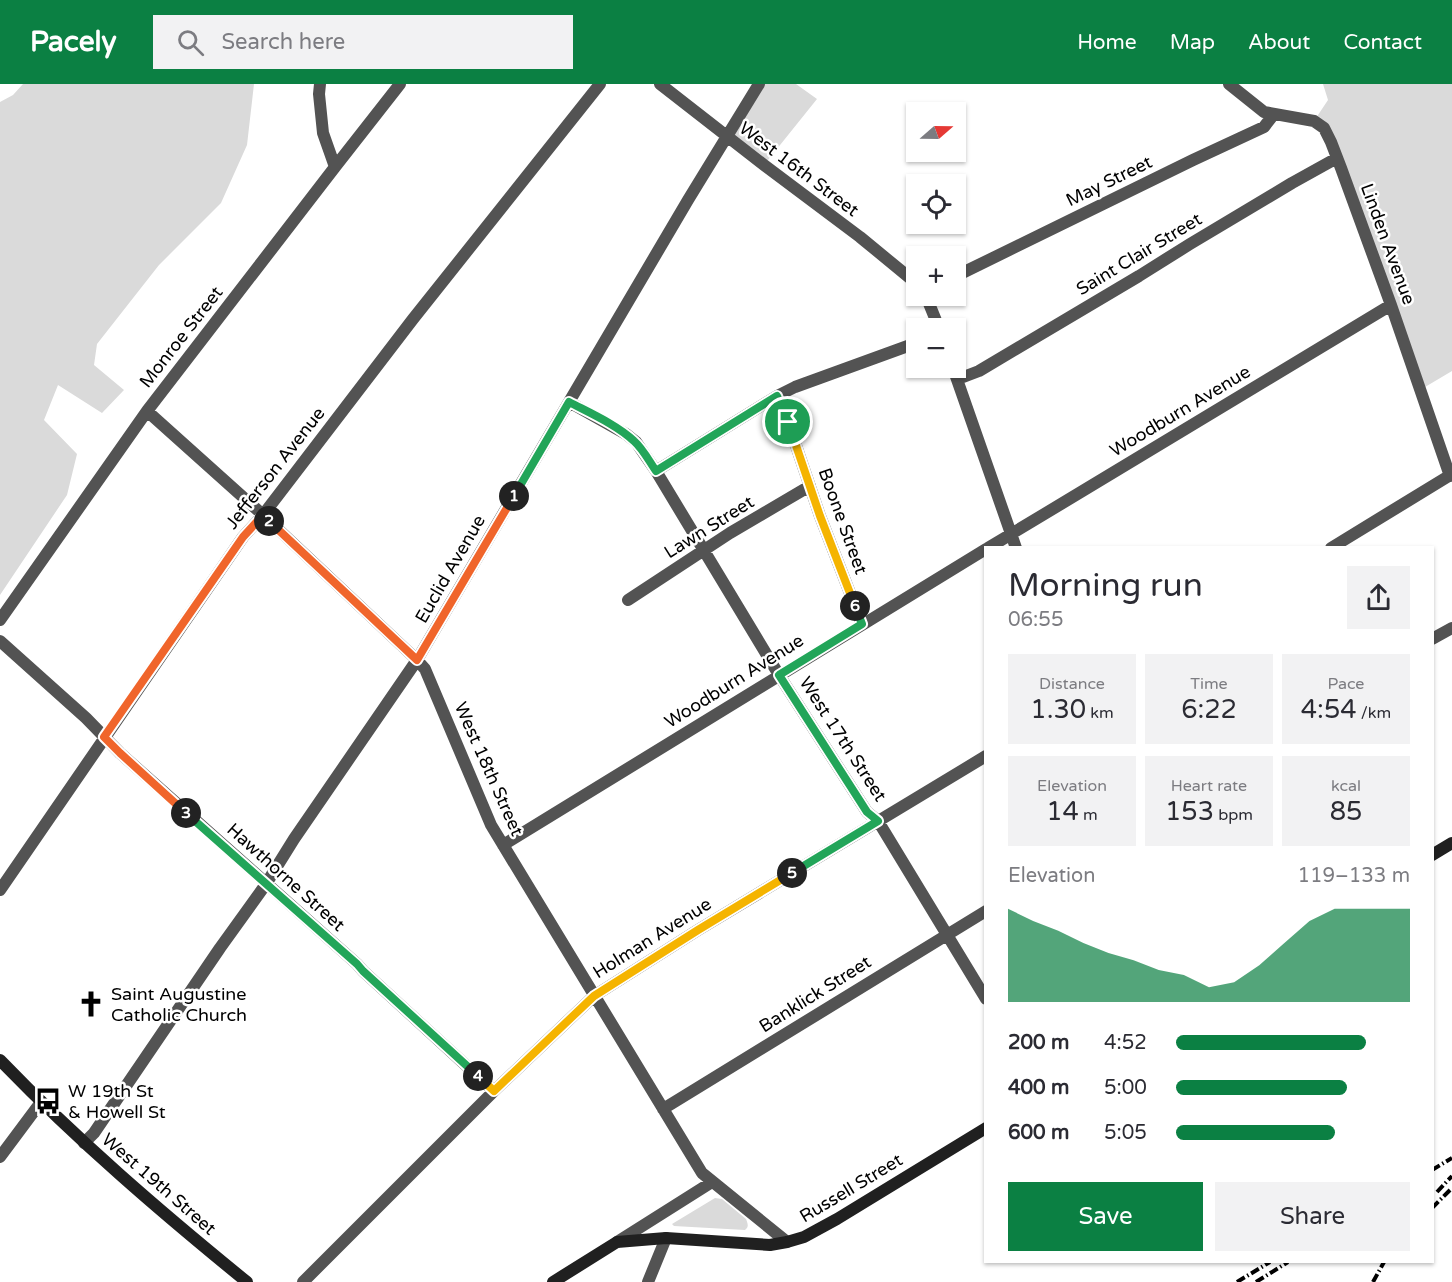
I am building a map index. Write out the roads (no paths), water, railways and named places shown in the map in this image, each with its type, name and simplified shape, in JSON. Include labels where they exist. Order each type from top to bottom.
[{"type":"street","points":[[320,84],[323,133],[335,167]]},
{"type":"street","name":"Monroe Street","points":[[0,620],[147,411],[400,84]]},
{"type":"street","name":"Jefferson Avenue","points":[[0,890],[243,537],[263,515],[406,329],[600,84]]},
{"type":"street","name":"West 16th Street","points":[[660,84],[906,275]]},
{"type":"street","name":"Euclid Avenue","points":[[84,1143],[94,1133],[266,884],[294,839],[417,660],[682,210],[759,84]]},
{"type":"street","name":"Linden Avenue","points":[[1229,84],[1264,112],[1304,118],[1324,128],[1391,305],[1451,475]]},
{"type":"street","name":"May Street","points":[[966,271],[1264,127],[1274,114]]},
{"type":"street","name":"Saint Clair Street","points":[[966,372],[979,371],[1337,158]]},
{"type":"street","name":"Woodburn Avenue","points":[[990,546],[1391,305]]},
{"type":"street","points":[[656,471],[795,387],[906,347]]},
{"type":"street","points":[[958,378],[1015,546]]},
{"type":"street","name":"Boone Street","points":[[777,396],[862,624]]},
{"type":"street","name":"West 17th Street","points":[[569,402],[592,413],[636,442],[656,471],[779,675],[867,812],[878,821],[984,996]]},
{"type":"street","name":"West 18th Street","points":[[147,411],[263,515],[425,669],[491,825],[702,1173],[787,1242]]},
{"type":"street","points":[[1333,546],[1451,475]]},
{"type":"street","name":"Lawn Street","points":[[628,600],[703,550],[810,486]]},
{"type":"street","name":"Woodburn Avenue","points":[[502,845],[984,550]]},
{"type":"street","points":[[1434,638],[1452,628]]},
{"type":"street","name":"Hawthorne Street","points":[[0,641],[86,718],[120,753],[357,964],[494,1091]]},
{"type":"street","name":"Holman Avenue","points":[[303,1282],[494,1091],[594,996],[698,930],[984,757]]},
{"type":"street","points":[[1434,854],[1452,843]]},
{"type":"street","name":"Banklick Street","points":[[663,1109],[984,911]]},
{"type":"street","name":"West 19th Street","points":[[0,1060],[84,1143],[186,1233],[247,1282]]},
{"type":"street","points":[[0,1157],[40,1102]]},
{"type":"street","name":"Russell Street","points":[[617,1242],[666,1238],[770,1245],[804,1237],[984,1129]]},
{"type":"street","name":"Russell Street","points":[[553,1282],[712,1182]]},
{"type":"street","points":[[648,1282],[666,1238]]},
{"type":"railway","points":[[1434,1169],[1452,1158]]},
{"type":"railway","points":[[1437,1192],[1452,1176]]},
{"type":"railway","points":[[1434,1206],[1452,1188]]},
{"type":"railway","points":[[1237,1282],[1268,1263]]},
{"type":"railway","points":[[1256,1282],[1286,1263]]},
{"type":"railway","points":[[1373,1282],[1383,1263]]},
{"type":"place","name":"Saint Augustine Catholic Church","points":[[91,1004]]},
{"type":"place","name":"W 19th St & Howell St","points":[[48,1101]]}]
